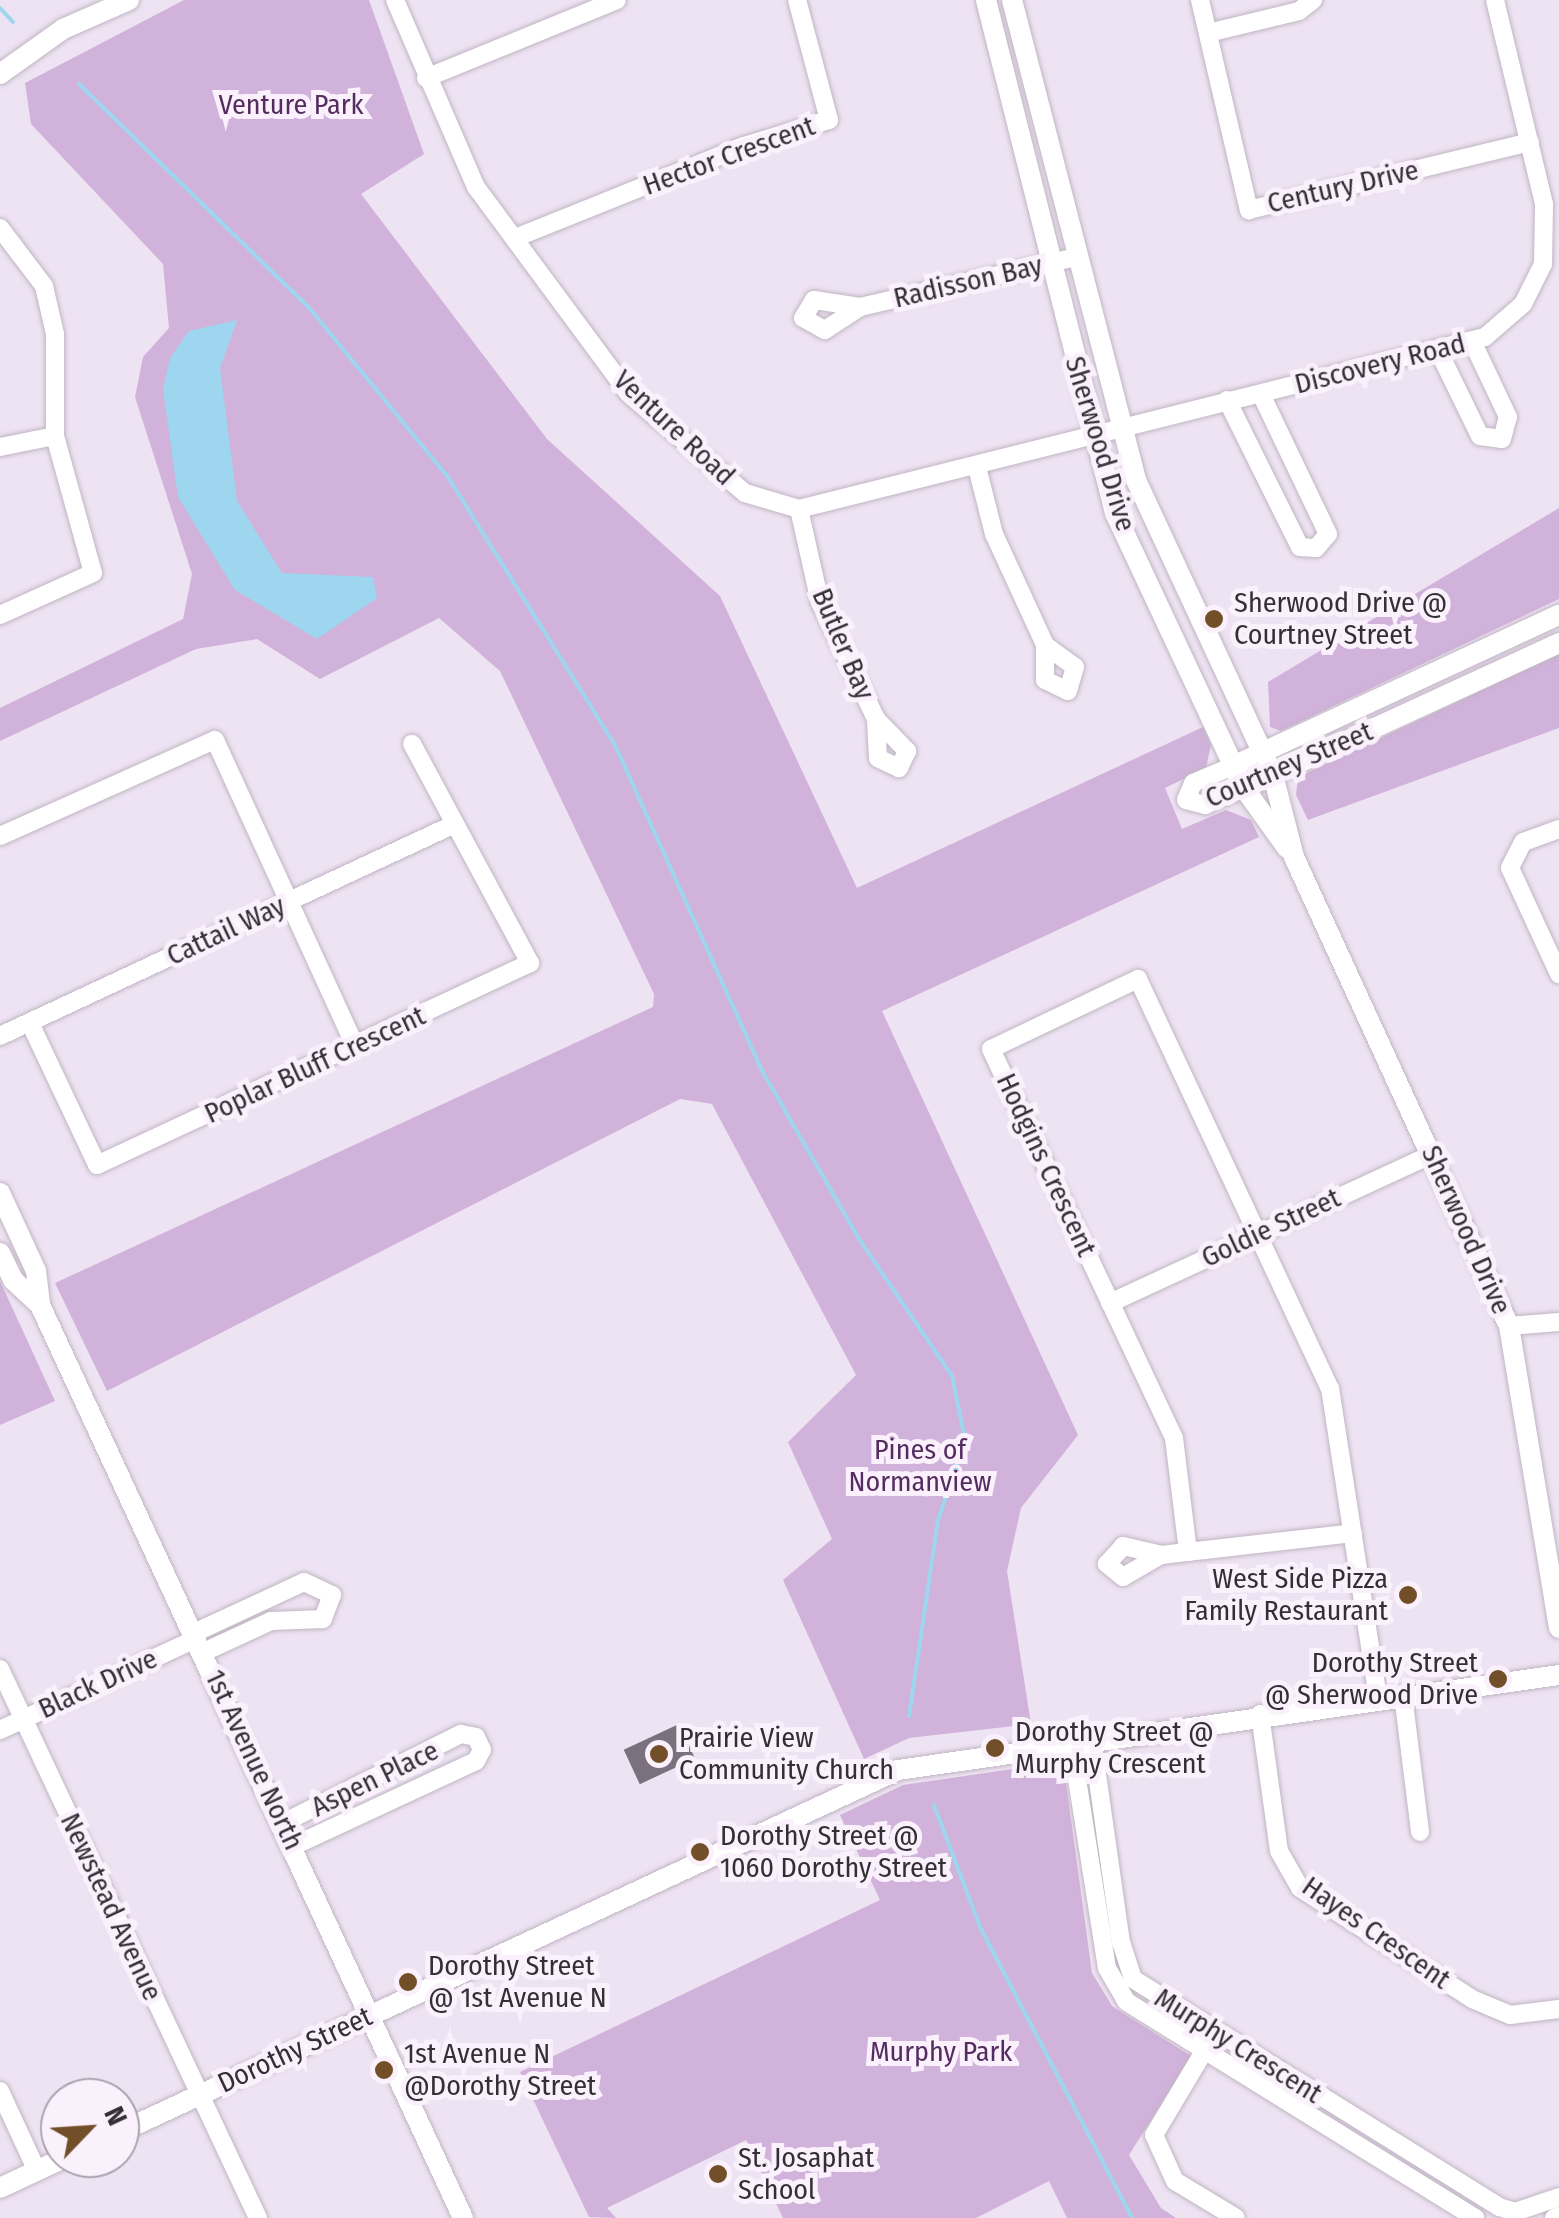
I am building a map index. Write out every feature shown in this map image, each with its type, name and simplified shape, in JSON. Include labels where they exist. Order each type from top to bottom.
[{"type":"street","points":[[0,74],[24,54],[129,0]]},
{"type":"street","name":"Venture Road","points":[[395,0],[476,187],[629,394],[745,493],[799,509],[1094,435]]},
{"type":"street","points":[[426,78],[617,0]]},
{"type":"street","name":"Hector Crescent","points":[[514,238],[744,146],[829,120],[798,0]]},
{"type":"street","name":"Sherwood Drive","points":[[986,0],[1048,264],[1116,513],[1244,788],[1294,857]]},
{"type":"street","name":"Sherwood Drive","points":[[1012,0],[1136,480],[1273,775],[1294,857],[1509,1326],[1559,1628]]},
{"type":"street","name":"Century Drive","points":[[1200,0],[1249,210],[1530,142]]},
{"type":"street","points":[[1208,33],[1306,8],[1313,0]]},
{"type":"street","name":"Discovery Road","points":[[1094,435],[1439,352],[1472,341],[1523,304],[1543,264],[1544,204],[1495,0]]},
{"type":"street","points":[[0,228],[44,286],[55,334],[55,436],[93,572],[0,614]]},
{"type":"street","name":"Radisson Bay","points":[[860,307],[1077,257]]},
{"type":"street","points":[[1439,352],[1480,436],[1502,439],[1508,417],[1472,341]]},
{"type":"street","points":[[1228,400],[1300,548],[1316,548],[1328,534],[1261,394]]},
{"type":"street","points":[[0,447],[55,436]]},
{"type":"street","points":[[977,467],[994,534],[1045,645]]},
{"type":"street","name":"Butler Bay","points":[[799,509],[820,602],[876,720]]},
{"type":"street","name":"Courtney Street","points":[[1559,615],[1193,783],[1186,800],[1205,805],[1559,643]]},
{"type":"street","points":[[0,836],[215,740],[354,1044]]},
{"type":"street","points":[[412,744],[452,826]]},
{"type":"street","name":"Cattail Way","points":[[0,1036],[452,826]]},
{"type":"street","name":"Poplar Bluff Crescent","points":[[30,1023],[97,1164],[530,963],[452,826]]},
{"type":"street","points":[[1559,828],[1523,842],[1510,868],[1559,974]]},
{"type":"street","name":"Hodgins Crescent","points":[[1110,1303],[991,1049],[1138,979],[1259,1233]]},
{"type":"street","name":"Goldie Street","points":[[1110,1303],[1432,1154]]},
{"type":"street","points":[[0,1193],[36,1271],[40,1305]]},
{"type":"street","points":[[1259,1233],[1330,1388],[1378,1699]]},
{"type":"street","points":[[0,1253],[13,1280],[40,1305]]},
{"type":"street","points":[[1110,1303],[1174,1438],[1188,1552]]},
{"type":"street","name":"1st Avenue North","points":[[40,1305],[294,1846],[463,2218]]},
{"type":"street","points":[[1509,1326],[1559,1322]]},
{"type":"street","points":[[1161,1555],[1353,1533]]},
{"type":"street","points":[[304,1582],[332,1595],[322,1619],[271,1620],[198,1641],[304,1582]]},
{"type":"street","name":"Black Drive","points":[[0,1730],[198,1641]]},
{"type":"street","name":"Newstead Avenue","points":[[0,1669],[258,2218]]},
{"type":"street","name":"Dorothy Street","points":[[140,2123],[898,1770],[1260,1714],[1559,1675]]},
{"type":"street","points":[[1403,1695],[1420,1832]]},
{"type":"street","name":"Hayes Crescent","points":[[1260,1714],[1279,1851],[1300,1888],[1472,1999],[1510,2015],[1559,2010]]},
{"type":"street","name":"Aspen Place","points":[[283,1823],[461,1734],[476,1737],[482,1750],[476,1761],[294,1846]]},
{"type":"street","name":"Murphy Crescent","points":[[1082,1740],[1115,1987],[1499,2208],[1515,2212],[1559,2198]]},
{"type":"street","points":[[1209,2042],[1154,2135],[1175,2181],[1236,2218]]},
{"type":"street","name":"Murphy Crescent","points":[[1209,2042],[1475,2218]]},
{"type":"street","points":[[0,2091],[37,2171]]},
{"type":"street","points":[[0,2188],[40,2170]]},
{"type":"green space","points":[[184,0],[369,0],[424,154],[361,194],[547,439],[720,596],[857,888],[1203,727],[1211,745],[1206,768],[1165,788],[1182,829],[1226,810],[1251,820],[1259,837],[882,1011],[1078,1435],[1021,1508],[1007,1571],[1031,1724],[909,1738],[864,1759],[783,1580],[832,1539],[788,1442],[856,1375],[712,1104],[680,1099],[107,1391],[55,1283],[653,1007],[654,994],[500,671],[439,618],[320,679],[257,639],[196,649],[0,741],[0,708],[183,619],[192,574],[135,397],[143,357],[169,328],[163,264],[31,124],[25,83]]},
{"type":"green space","points":[[1559,508],[1559,599],[1281,731],[1270,727],[1268,682]]},
{"type":"green space","points":[[1559,654],[1559,728],[1308,820],[1296,795],[1298,777]]},
{"type":"green space","points":[[0,1281],[55,1401],[0,1425]]},
{"type":"green space","name":"Murphy Park","points":[[1055,1763],[1065,1776],[1092,1973],[1112,2006],[1191,2056],[1129,2155],[1161,2208],[1176,2218],[1067,2218],[1049,2181],[976,2218],[783,2218],[746,2140],[607,2208],[616,2218],[589,2217],[520,2072],[880,1900],[840,1815],[903,1785]]},
{"type":"water","points":[[237,320],[220,368],[237,501],[282,573],[373,577],[377,598],[317,639],[235,590],[178,497],[163,389],[170,358],[189,331]]},
{"type":"building","name":"Prairie View Community Church","points":[[679,1724],[695,1758],[640,1784],[624,1750]]},
{"type":"waterway","points":[[0,8],[13,22]]},
{"type":"waterway","points":[[79,84],[310,309],[448,477],[615,745],[761,1069],[861,1242],[952,1376],[965,1440],[938,1520],[909,1716]]},
{"type":"waterway","points":[[934,1805],[980,1927],[1132,2218]]},
{"type":"place","name":"Sherwood Drive @ Courtney Street","points":[[1214,619]]},
{"type":"place","name":"West Side Pizza Family Restaurant","points":[[1408,1595]]},
{"type":"place","name":"Dorothy Street @ Sherwood Drive","points":[[1498,1679]]},
{"type":"place","name":"Dorothy Street @ Murphy Crescent","points":[[995,1748]]},
{"type":"place","name":"Prairie View Community Church","points":[[659,1754]]},
{"type":"place","name":"Dorothy Street @ 1060 Dorothy Street","points":[[700,1852]]},
{"type":"place","name":"Dorothy Street @ 1st Avenue N","points":[[408,1982]]},
{"type":"place","name":"1st Avenue N @Dorothy Street","points":[[384,2070]]},
{"type":"place","name":"St. Josaphat School","points":[[718,2174]]},
{"type":"park label","name":"Venture Park","points":[[291,105]]},
{"type":"park label","name":"Pines of Normanview","points":[[920,1466]]}]
